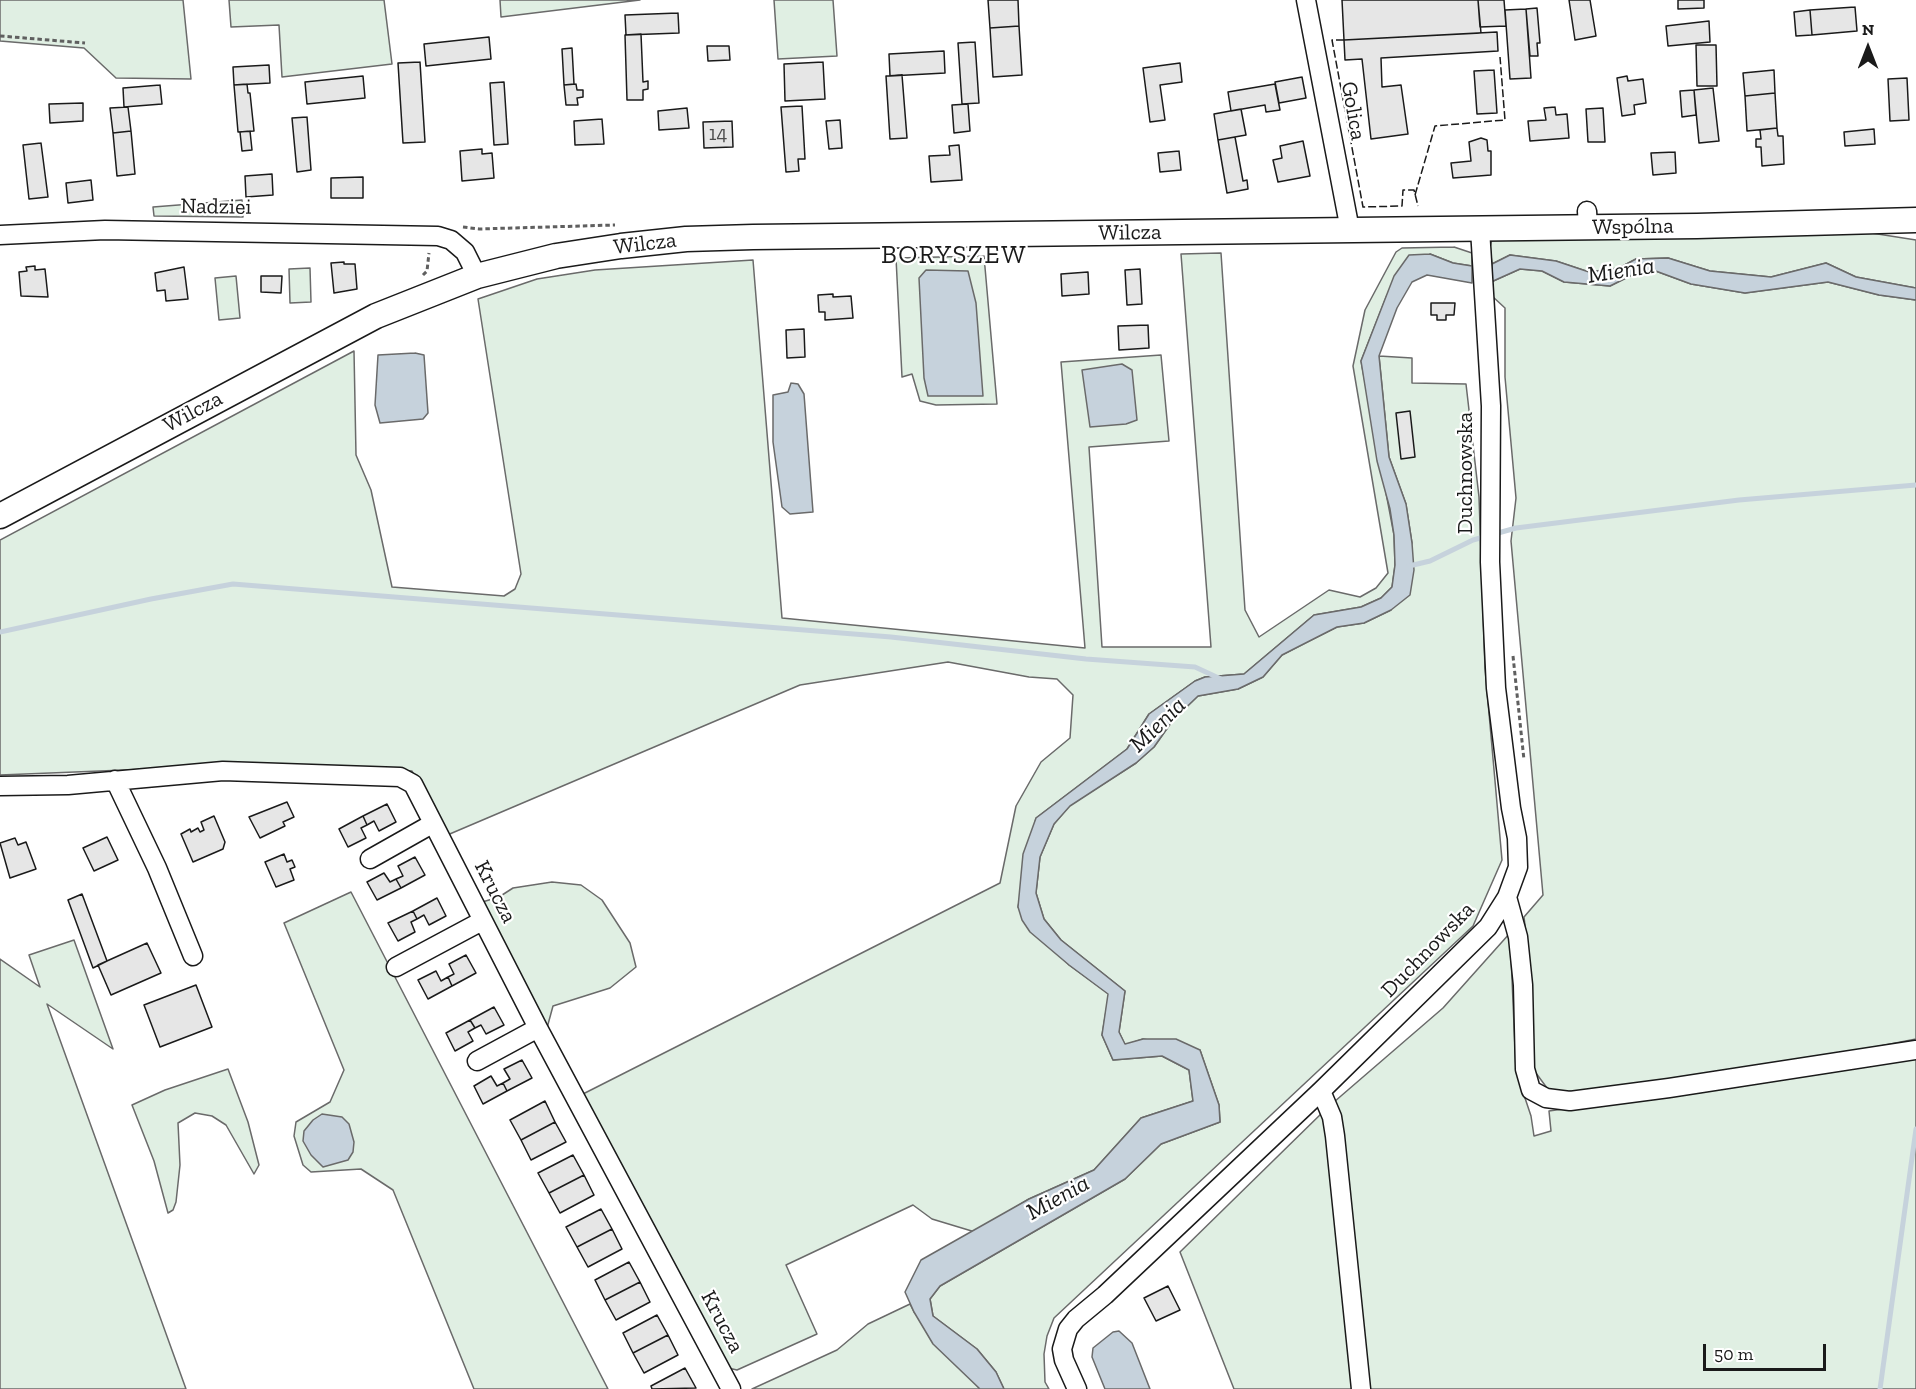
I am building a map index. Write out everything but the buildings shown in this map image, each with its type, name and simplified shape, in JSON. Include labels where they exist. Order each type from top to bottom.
[{"type":"main road","name":"Wspólna","points":[[1350,230],[1480,229],[1587,219],[1916,220]]},
{"type":"main road","name":"Wilcza","points":[[0,516],[376,316],[477,276],[556,256],[686,239],[1350,230]]},
{"type":"street","name":"Golica","points":[[1306,0],[1350,230]]},
{"type":"street","name":"Duchnowska","points":[[1077,1389],[1064,1360],[1062,1349],[1068,1329],[1076,1319],[1105,1295],[1321,1091],[1488,927],[1507,897],[1518,867],[1517,838],[1496,688],[1490,536],[1491,406],[1480,229]]},
{"type":"street","name":"Nadziei","points":[[0,235],[116,230],[432,236],[451,240],[458,245],[470,261],[477,276]]},
{"type":"street","name":"Krucza","points":[[0,786],[223,771],[400,777],[413,784],[538,1028],[731,1389]]},
{"type":"street","points":[[115,780],[157,868],[193,956]]},
{"type":"street","points":[[370,859],[432,824]]},
{"type":"street","points":[[1507,897],[1518,938],[1523,985],[1525,1069],[1531,1090],[1546,1098],[1570,1101],[1916,1050]]},
{"type":"street","points":[[396,967],[482,921]]},
{"type":"street","points":[[477,1061],[538,1028]]},
{"type":"street","points":[[1321,1091],[1332,1117],[1335,1136],[1361,1389]]},
{"type":"path","points":[[0,36],[85,44]]},
{"type":"path","points":[[1512,648],[1524,762]]},
{"type":"green space","points":[[0,0],[183,0],[191,79],[116,78],[84,48],[0,41]]},
{"type":"green space","points":[[229,0],[384,0],[392,64],[282,77],[279,25],[231,27]]},
{"type":"green space","points":[[500,0],[640,0],[501,17]]},
{"type":"green space","points":[[774,0],[833,0],[837,56],[778,59]]},
{"type":"green space","points":[[242,200],[243,217],[154,216],[153,207]]},
{"type":"green space","points":[[1865,232],[1916,240],[1916,288],[1856,277],[1826,263],[1771,277],[1710,271],[1668,258],[1636,259],[1619,268],[1589,272],[1556,261],[1510,255],[1492,264],[1490,247],[1492,239]]},
{"type":"green space","points":[[1454,247],[1472,253],[1472,266],[1453,263],[1430,254],[1387,295],[1361,361],[1394,535],[1395,565],[1392,587],[1381,598],[1361,607],[1314,615],[1244,674],[1205,677],[1195,681],[1149,714],[1127,749],[1036,818],[1018,907],[1069,965],[1109,994],[1102,1035],[1113,1060],[1162,1056],[1189,1070],[1193,1101],[1141,1118],[1094,1170],[1029,1199],[975,1232],[932,1219],[913,1205],[786,1265],[817,1334],[737,1370],[724,1367],[581,1095],[1000,883],[1016,806],[1041,762],[1070,738],[1073,695],[1057,679],[1029,677],[948,662],[800,685],[445,836],[412,771],[200,767],[0,775],[0,540],[354,351],[356,455],[371,490],[392,587],[504,596],[515,589],[521,574],[478,299],[537,279],[595,270],[753,260],[782,618],[1085,648],[1061,362],[1161,355],[1169,441],[1089,447],[1102,647],[1211,647],[1181,254],[1221,253],[1245,610],[1259,637],[1329,590],[1360,597],[1376,588],[1388,573],[1353,366],[1365,310],[1396,252],[1402,248]]},
{"type":"green space","points":[[984,256],[997,404],[936,405],[920,401],[912,374],[902,377],[896,258]]},
{"type":"green space","points":[[310,268],[311,302],[290,303],[289,269]]},
{"type":"green space","points":[[1520,269],[1542,271],[1564,282],[1610,286],[1638,272],[1653,270],[1691,284],[1745,293],[1828,282],[1879,295],[1916,300],[1916,1039],[1758,1070],[1562,1097],[1547,1088],[1533,1069],[1529,959],[1524,917],[1543,895],[1511,541],[1516,498],[1505,377],[1505,308],[1492,296],[1491,282]]},
{"type":"green space","points":[[236,276],[240,318],[219,320],[215,278]]},
{"type":"green space","points":[[1379,356],[1412,358],[1412,383],[1466,384],[1479,497],[1485,668],[1502,860],[1473,926],[1054,1318],[1047,1336],[1044,1354],[1045,1382],[1049,1389],[1004,1389],[996,1372],[977,1349],[933,1316],[930,1299],[940,1286],[1125,1179],[1161,1144],[1220,1122],[1219,1105],[1200,1050],[1143,1039],[1125,1045],[1119,1032],[1125,991],[1061,940],[1044,919],[1036,893],[1040,857],[1054,824],[1070,805],[1136,763],[1154,747],[1173,720],[1198,696],[1238,689],[1263,677],[1282,655],[1307,642],[1337,627],[1364,623],[1391,610],[1412,543],[1406,504],[1389,457]]},
{"type":"green space","points":[[552,882],[581,885],[602,900],[630,943],[636,967],[610,988],[553,1006],[547,1028],[479,903],[499,897],[513,888]]},
{"type":"green space","points":[[351,892],[608,1389],[474,1389],[393,1190],[361,1169],[311,1172],[303,1165],[294,1136],[296,1122],[330,1102],[344,1070],[284,923]]},
{"type":"green space","points":[[1510,933],[1516,1071],[1531,1116],[1534,1136],[1551,1131],[1549,1111],[1916,1058],[1916,1389],[1369,1389],[1334,1102],[1443,1008]]},
{"type":"green space","points":[[74,940],[113,1049],[47,1004],[186,1389],[0,1389],[0,959],[40,987],[29,955]]},
{"type":"green space","points":[[228,1069],[248,1122],[259,1165],[254,1174],[226,1125],[212,1116],[195,1113],[178,1123],[180,1165],[176,1202],[173,1210],[168,1213],[154,1161],[132,1105],[165,1090]]},
{"type":"green space","points":[[1324,1111],[1355,1389],[1234,1389],[1180,1252]]},
{"type":"green space","points":[[910,1304],[914,1312],[980,1389],[752,1389],[837,1350],[868,1324]]},
{"type":"water","name":"Mienia","points":[[1430,254],[1453,263],[1472,266],[1472,283],[1427,275],[1412,282],[1397,308],[1379,356],[1389,457],[1406,504],[1412,543],[1414,570],[1410,595],[1391,610],[1364,623],[1337,627],[1282,655],[1263,677],[1238,689],[1198,696],[1173,720],[1154,747],[1136,763],[1070,806],[1054,824],[1040,857],[1036,893],[1044,919],[1061,940],[1125,991],[1119,1032],[1125,1044],[1143,1039],[1176,1039],[1200,1050],[1219,1105],[1220,1122],[1161,1144],[1125,1179],[940,1286],[930,1299],[933,1316],[977,1349],[996,1372],[1004,1389],[980,1389],[933,1344],[914,1312],[905,1292],[921,1260],[1029,1199],[1094,1170],[1141,1118],[1193,1101],[1189,1070],[1162,1056],[1113,1060],[1102,1035],[1108,994],[1030,932],[1022,920],[1018,907],[1023,854],[1036,818],[1127,749],[1149,714],[1195,681],[1205,677],[1244,674],[1314,615],[1361,607],[1381,598],[1392,587],[1395,565],[1394,535],[1390,509],[1377,461],[1361,361],[1394,276],[1409,255]]},
{"type":"water","name":"Mienia","points":[[1510,255],[1556,261],[1589,272],[1619,268],[1636,259],[1668,258],[1710,271],[1771,277],[1826,263],[1856,277],[1916,288],[1916,300],[1879,295],[1828,282],[1745,293],[1691,284],[1653,270],[1638,272],[1610,286],[1564,282],[1542,271],[1520,269],[1491,282],[1492,264]]},
{"type":"water","points":[[926,270],[968,271],[976,303],[983,396],[928,396],[924,378],[919,278]]},
{"type":"water","points":[[415,353],[424,355],[428,413],[423,419],[380,423],[375,405],[378,355]]},
{"type":"water","points":[[1122,364],[1132,370],[1137,420],[1126,424],[1090,427],[1082,370]]},
{"type":"water","points":[[791,383],[798,384],[804,394],[813,512],[790,514],[782,507],[773,442],[773,395],[788,392]]},
{"type":"water","points":[[322,1114],[342,1117],[349,1124],[354,1142],[353,1152],[348,1160],[323,1167],[311,1155],[303,1141],[304,1131],[313,1120]]},
{"type":"water","points":[[1119,1331],[1132,1343],[1150,1389],[1105,1389],[1092,1357],[1093,1348],[1113,1332]]},
{"type":"waterway","points":[[1409,566],[1430,561],[1473,540],[1516,528],[1739,500],[1916,485]]},
{"type":"waterway","points":[[0,632],[151,599],[233,584],[891,637],[1086,659],[1195,667],[1223,680]]},
{"type":"waterway","points":[[1880,1389],[1916,1129]]},
{"type":"fence","points":[[1344,40],[1332,40],[1363,207],[1402,206],[1403,190],[1414,190],[1418,206]]},
{"type":"fence","points":[[1415,195],[1435,126],[1505,120],[1500,57]]},
{"type":"district","name":"BORYSZEW","points":[[954,256]]}]
